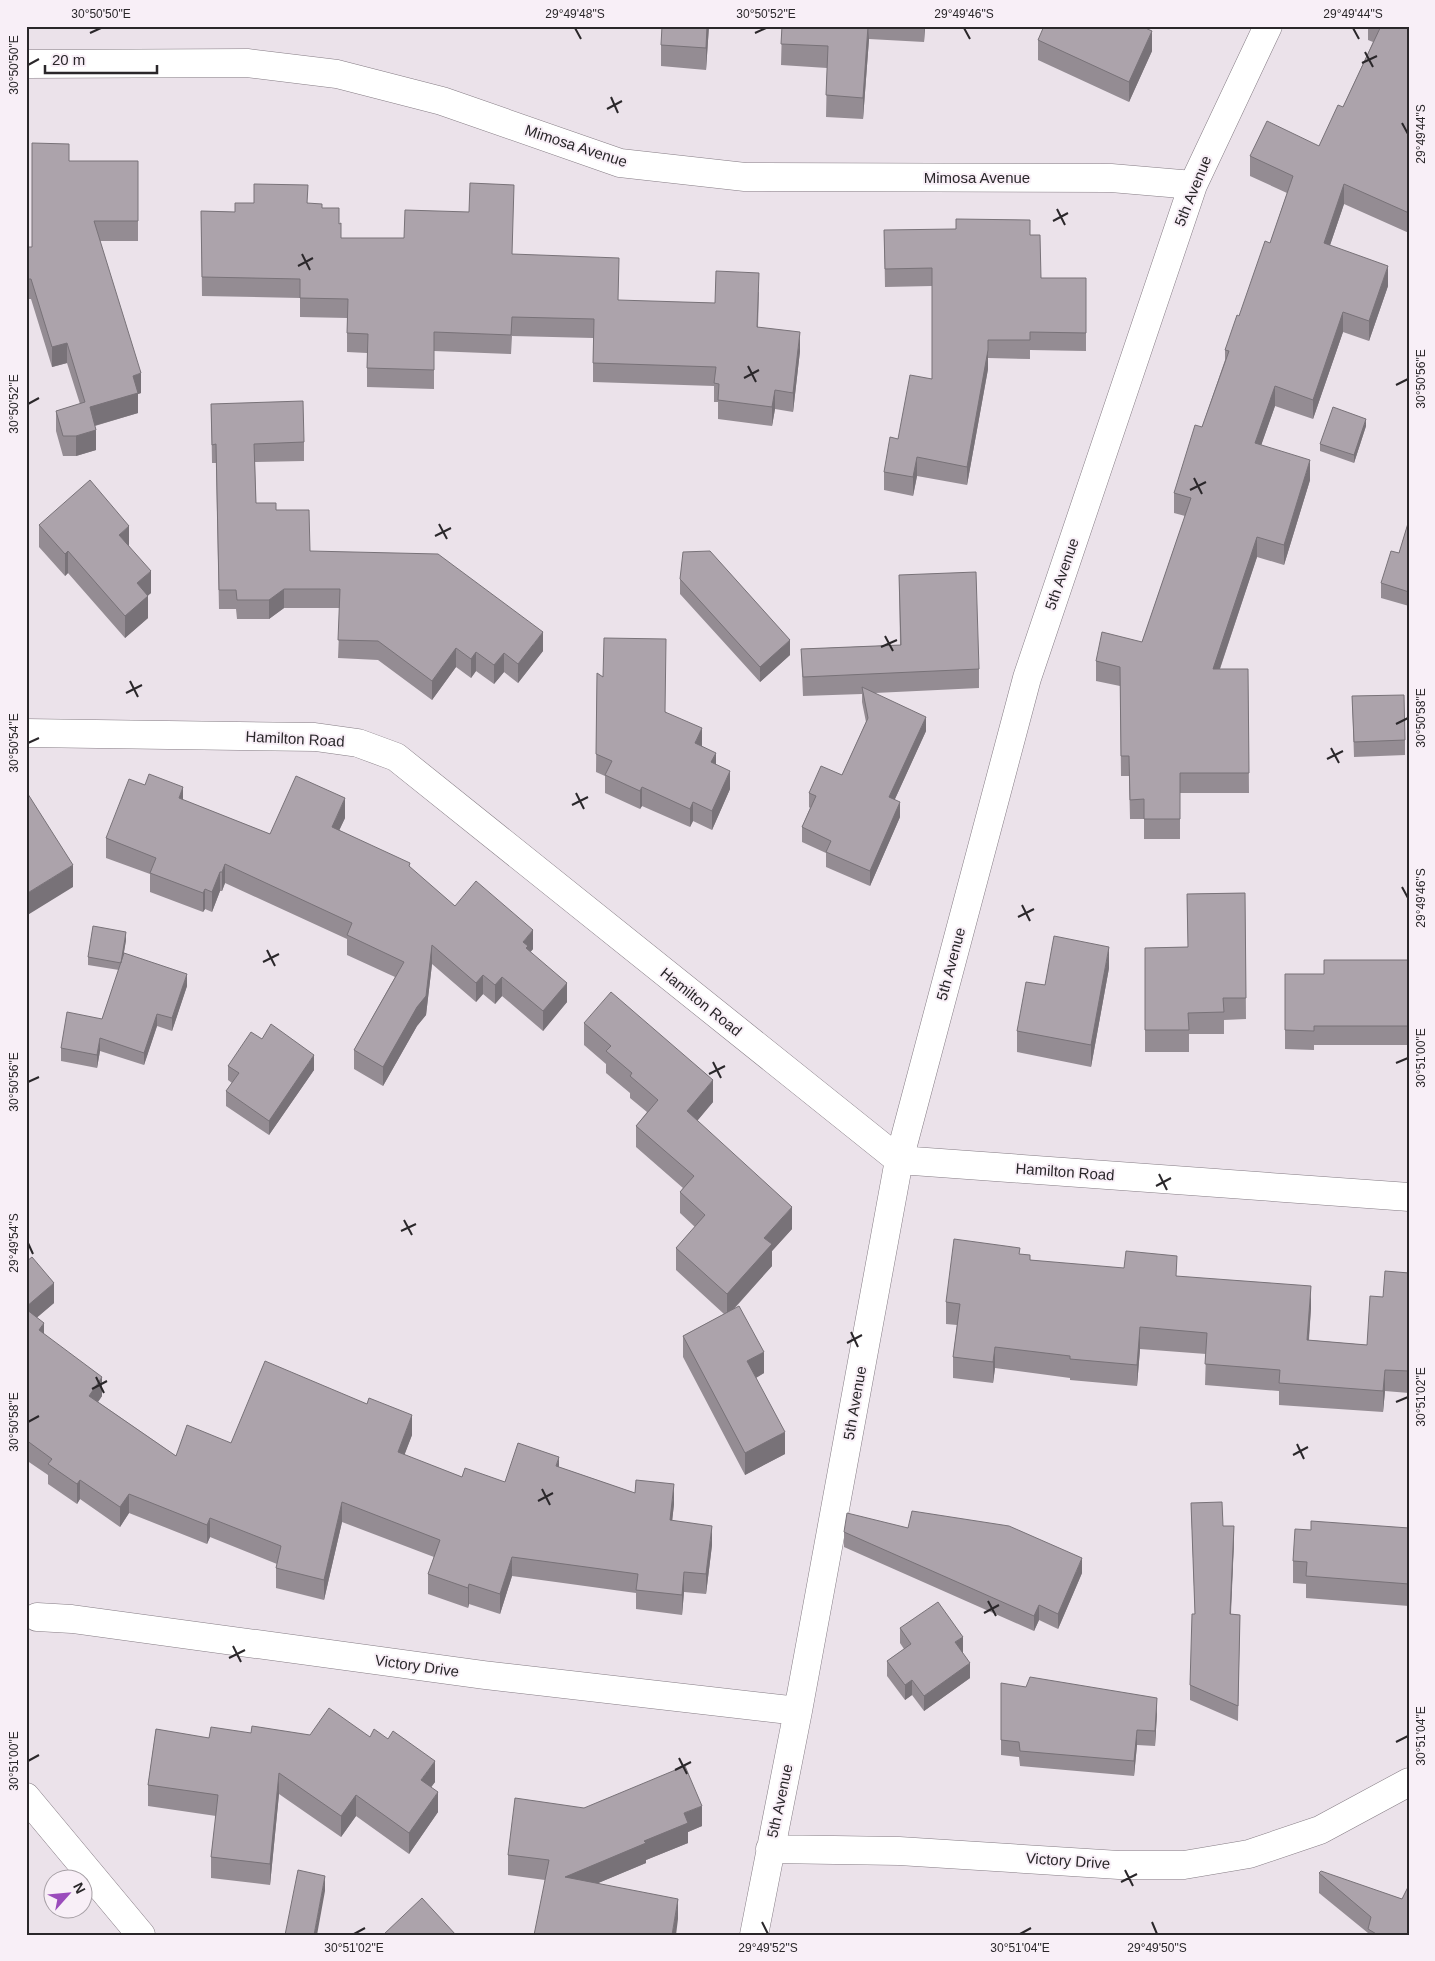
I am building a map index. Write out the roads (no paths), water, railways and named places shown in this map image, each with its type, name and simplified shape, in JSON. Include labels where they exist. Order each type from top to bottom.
[{"type":"street","name":"5th Avenue","points":[[754,1935],[798,1711],[899,1160],[1027,678],[1193,185],[1268,26]]},
{"type":"street","name":"Mimosa Avenue","points":[[26,64],[246,63],[337,74],[442,101],[620,163],[744,177],[1110,178],[1193,185]]},
{"type":"street","name":"Hamilton Road","points":[[26,733],[315,737],[358,743],[396,757],[899,1160],[1409,1197]]},
{"type":"street","name":"Victory Drive","points":[[37,1617],[72,1619],[484,1675],[798,1711]]},
{"type":"street","name":"Victory Drive","points":[[770,1849],[899,1851],[1119,1865],[1184,1865],[1249,1854],[1320,1830],[1409,1782]]},
{"type":"street","points":[[26,1797],[141,1935]]}]
